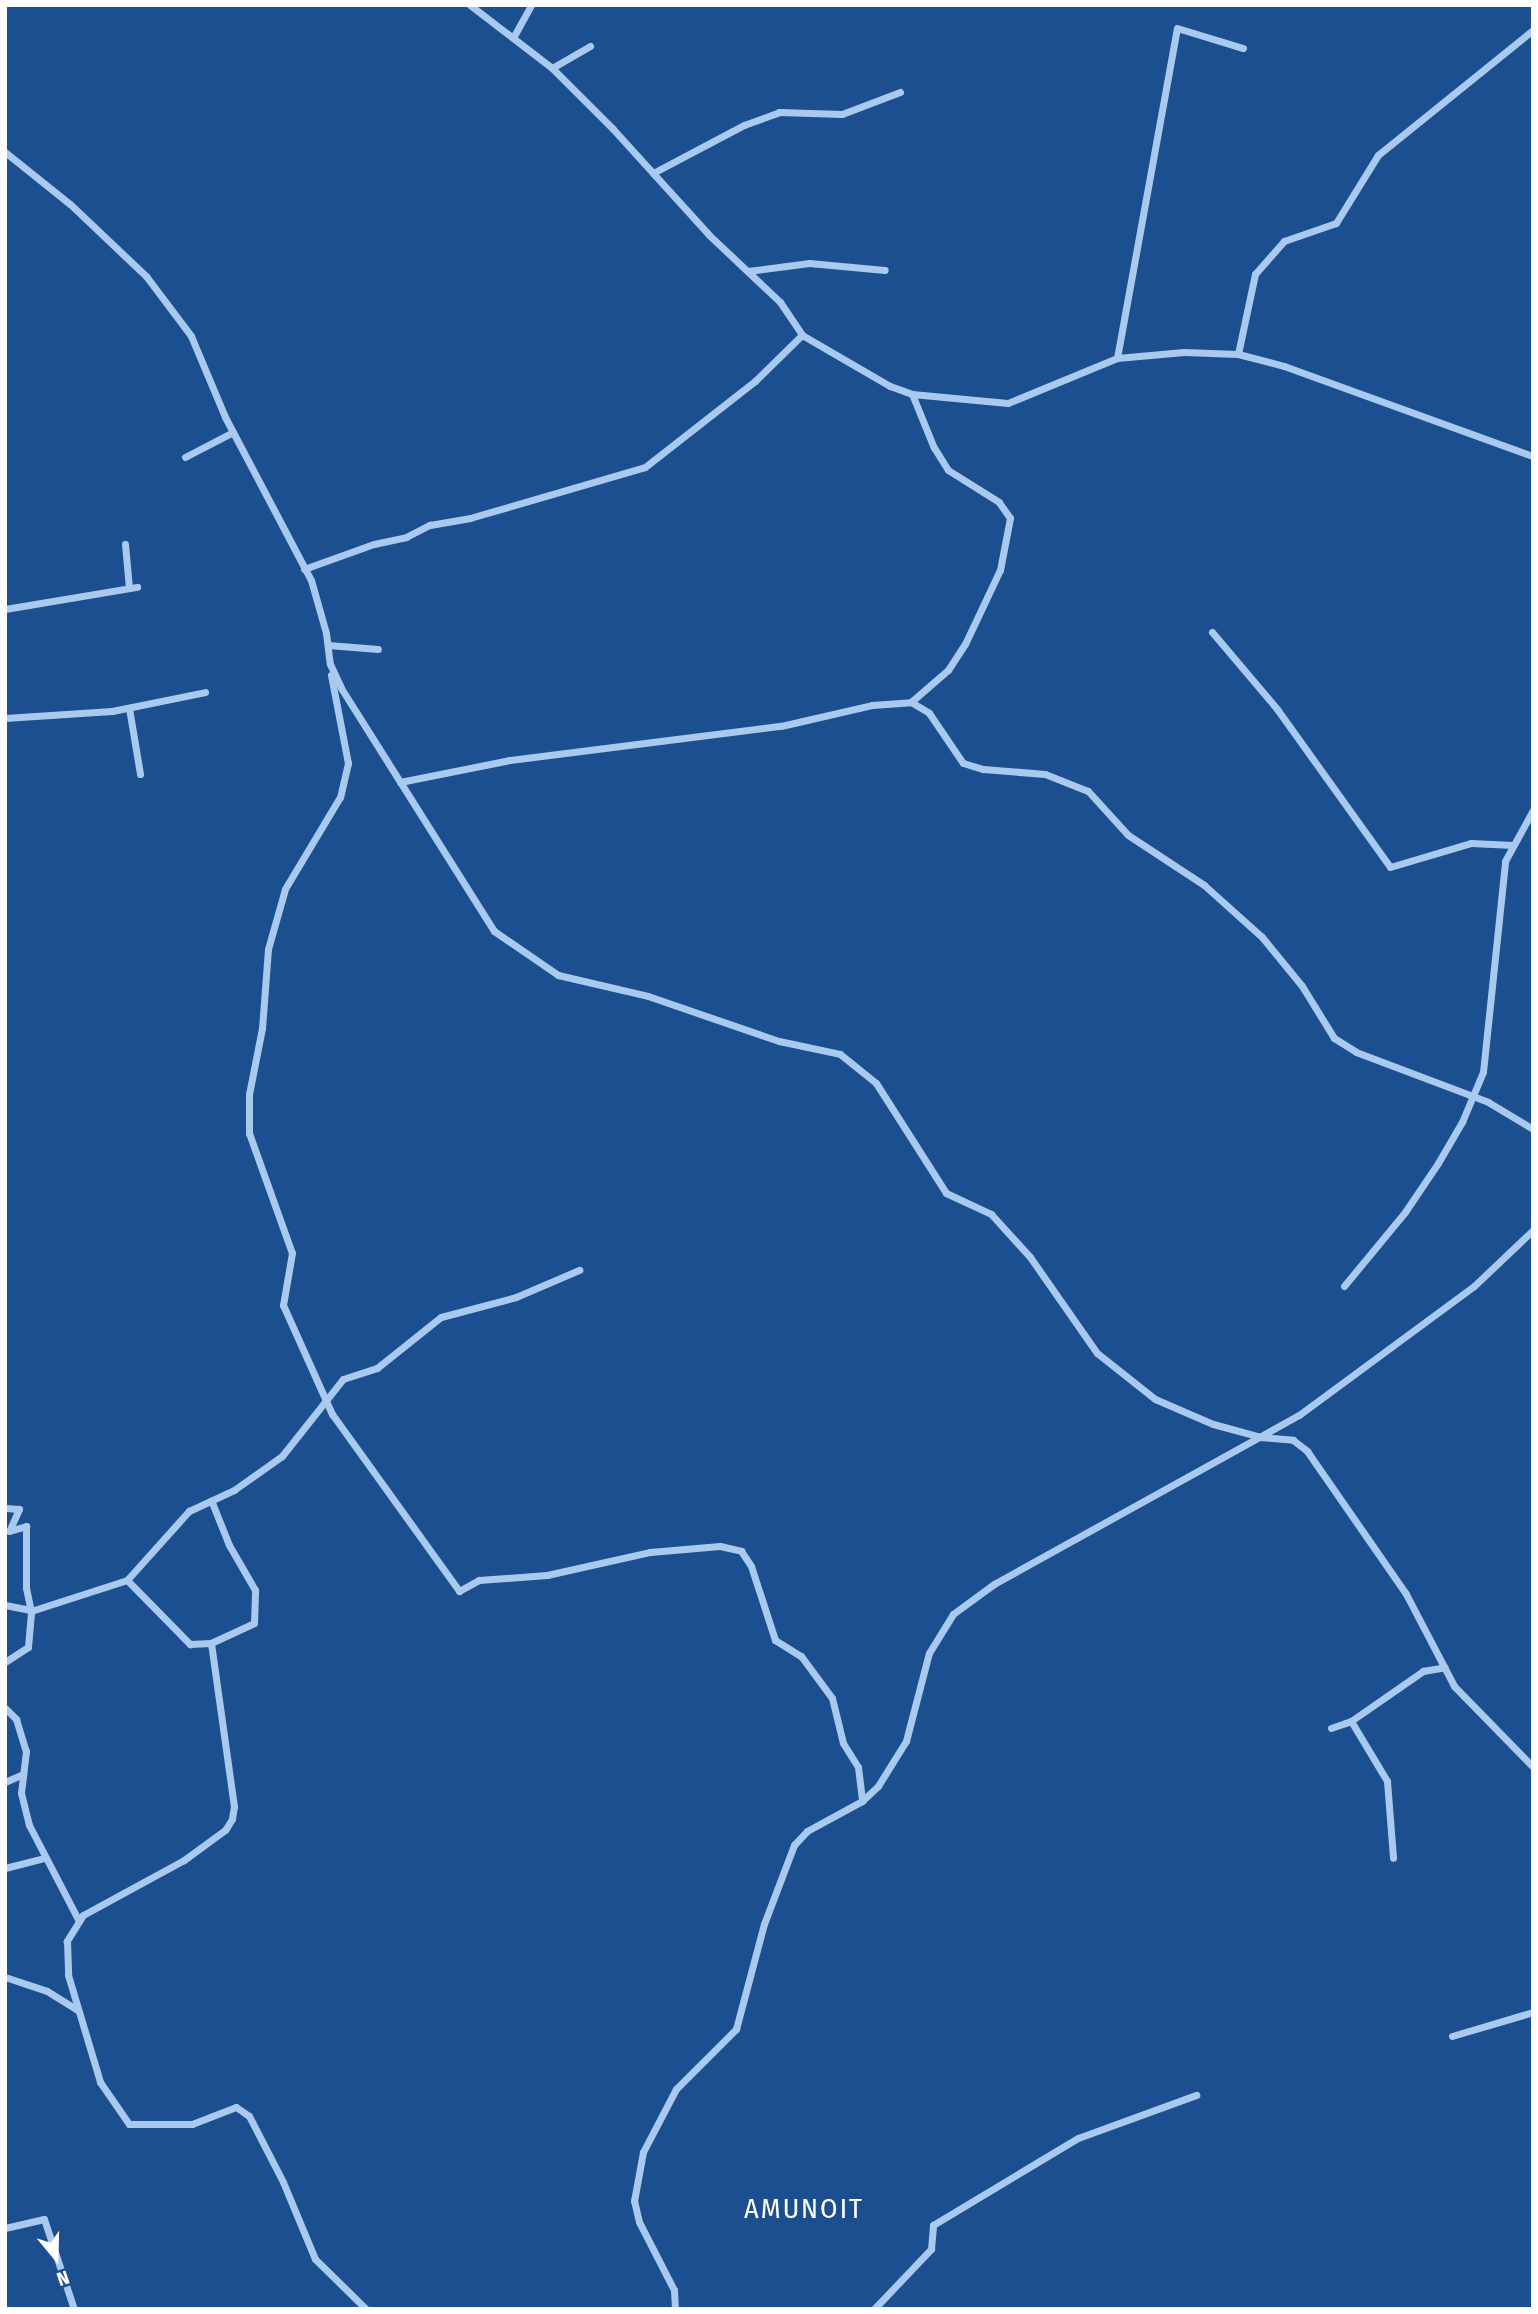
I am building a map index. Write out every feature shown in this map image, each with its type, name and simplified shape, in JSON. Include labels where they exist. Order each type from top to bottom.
[{"type":"street","points":[[470,5],[514,36],[552,68],[780,302],[802,335],[858,371],[912,394],[1008,403],[1117,358],[1184,352],[1238,354],[1284,366],[1533,456]]},
{"type":"street","points":[[514,36],[531,5]]},
{"type":"street","points":[[1117,358],[1177,28],[1243,48]]},
{"type":"street","points":[[1238,354],[1255,274],[1284,241],[1336,223],[1378,155],[1533,30]]},
{"type":"street","points":[[552,68],[590,46]]},
{"type":"street","points":[[653,173],[744,125],[779,112],[842,114],[900,92]]},
{"type":"street","points":[[5,152],[70,204],[146,276],[191,336],[233,432],[304,569],[328,645],[348,763],[340,797],[285,889],[268,949],[248,1120],[248,1133],[292,1252],[283,1305],[327,1402],[459,1591],[479,1580],[547,1576],[650,1552],[720,1546],[741,1551],[751,1566],[775,1640],[801,1656],[832,1698],[844,1743],[858,1767],[862,1801]]},
{"type":"street","points":[[748,271],[808,264],[857,264],[885,270]]},
{"type":"street","points":[[304,569],[374,544],[406,537],[430,525],[470,518],[645,467],[755,381],[802,335]]},
{"type":"street","points":[[911,702],[948,670],[965,644],[1000,570],[1010,517],[999,502],[948,470],[934,448],[912,394]]},
{"type":"street","points":[[185,457],[233,432]]},
{"type":"street","points":[[5,609],[133,587],[125,544]]},
{"type":"street","points":[[1212,632],[1277,709],[1390,867],[1471,844],[1513,845]]},
{"type":"street","points":[[328,645],[378,649]]},
{"type":"street","points":[[330,664],[400,782],[494,931],[558,975],[648,996],[779,1041],[840,1054],[876,1083],[946,1194],[990,1214],[1030,1257],[1097,1353],[1155,1398],[1213,1424],[1261,1437],[1293,1440],[1330,1478],[1406,1594],[1454,1686],[1533,1768]]},
{"type":"street","points":[[5,718],[129,708],[205,692]]},
{"type":"street","points":[[400,782],[510,760],[781,726],[872,705],[911,702],[929,713],[964,762],[984,769],[1045,774],[1088,791],[1128,835],[1204,886],[1262,937],[1302,986],[1334,1038],[1356,1052],[1473,1097],[1533,1129]]},
{"type":"street","points":[[129,708],[140,774]]},
{"type":"street","points":[[1344,1286],[1405,1212],[1462,1122],[1483,1072],[1505,860],[1533,810]]},
{"type":"street","points":[[675,2309],[674,2290],[639,2222],[634,2201],[643,2152],[676,2089],[736,2029],[764,1924],[794,1845],[807,1831],[862,1801],[878,1786],[906,1741],[929,1653],[953,1614],[995,1584],[1299,1415],[1474,1286],[1533,1230]]},
{"type":"street","points":[[5,1605],[31,1611],[127,1580],[180,1518],[253,1479],[282,1456],[317,1407],[327,1402],[343,1379],[377,1368],[442,1317],[516,1297],[579,1270]]},
{"type":"street","points":[[127,1580],[160,1609],[182,1641],[211,1643],[254,1623],[257,1607],[251,1581],[229,1545],[211,1500]]},
{"type":"street","points":[[5,1508],[19,1509],[9,1531],[26,1525],[26,1588],[31,1611],[28,1647],[5,1662]]},
{"type":"street","points":[[211,1643],[234,1806],[232,1819],[184,1860],[79,1921],[67,1941],[65,1956],[100,2082],[129,2124],[192,2124],[236,2107],[249,2116],[284,2182],[315,2259],[366,2309]]},
{"type":"street","points":[[1331,1728],[1350,1721],[1423,1671],[1445,1667]]},
{"type":"street","points":[[5,1708],[24,1741],[23,1804],[44,1858],[79,1921]]},
{"type":"street","points":[[1350,1721],[1387,1781],[1393,1858]]},
{"type":"street","points":[[5,1782],[23,1774]]},
{"type":"street","points":[[5,1868],[44,1858]]},
{"type":"street","points":[[5,1977],[47,1990],[78,2010]]},
{"type":"street","points":[[1452,2036],[1533,2012]]},
{"type":"street","points":[[874,2309],[931,2249],[933,2225],[1078,2138],[1196,2095]]},
{"type":"street","points":[[5,2228],[44,2219],[74,2309]]},
{"type":"district","name":"AMUNOIT","points":[[804,2209]]}]
